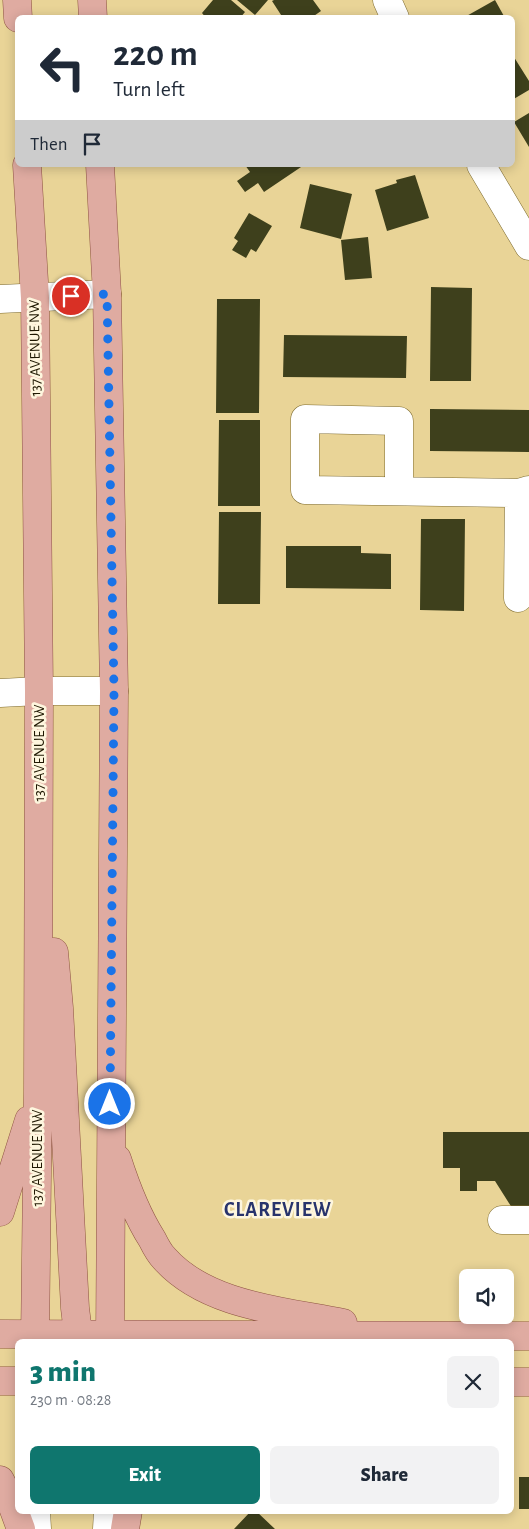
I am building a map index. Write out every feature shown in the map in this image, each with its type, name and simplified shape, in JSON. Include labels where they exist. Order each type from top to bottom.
[{"type":"main road","points":[[17,0],[18,15]]},
{"type":"main road","points":[[92,0],[93,15]]},
{"type":"main road","name":"137 AVENUE NW","points":[[27,167],[35,298],[39,691],[35,1338]]},
{"type":"main road","points":[[100,167],[107,294],[114,691],[110,1338]]},
{"type":"main road","points":[[38,797],[59,1008],[78,1338]]},
{"type":"main road","points":[[0,1212],[38,1092]]},
{"type":"main road","points":[[110,1141],[139,1218],[163,1258],[187,1280],[210,1292],[236,1302],[400,1335]]},
{"type":"main road","points":[[0,1334],[35,1338],[400,1335],[529,1336]]},
{"type":"main road","points":[[0,1381],[15,1381]]},
{"type":"main road","points":[[514,1382],[529,1382]]},
{"type":"main road","points":[[0,1480],[15,1513]]},
{"type":"main road","points":[[15,1514],[21,1529]]},
{"type":"main road","points":[[125,1529],[128,1514]]},
{"type":"street","points":[[387,0],[394,15]]},
{"type":"street","points":[[482,167],[529,246]]},
{"type":"street","points":[[0,299],[107,294]]},
{"type":"street","points":[[399,491],[524,492],[518,598]]},
{"type":"street","points":[[0,693],[114,691]]},
{"type":"street","points":[[502,1220],[529,1220]]},
{"type":"street","points":[[36,1514],[37,1529]]},
{"type":"street","points":[[107,1529],[108,1514]]},
{"type":"building","points":[[213,0],[231,0],[245,12],[242,15],[204,15],[202,13]]},
{"type":"building","points":[[237,0],[268,0],[255,15]]},
{"type":"building","points":[[313,0],[321,11],[315,15],[281,15],[272,1]]},
{"type":"building","points":[[495,0],[503,15],[468,15]]},
{"type":"building","points":[[515,59],[529,81],[529,90],[515,98]]},
{"type":"building","points":[[529,113],[529,147],[515,124],[515,121]]},
{"type":"building","points":[[246,167],[301,167],[264,192],[258,183],[245,192],[237,181],[250,172]]},
{"type":"building","points":[[415,175],[429,218],[387,231],[375,190],[397,183],[396,180]]},
{"type":"building","points":[[310,184],[352,194],[341,239],[300,228]]},
{"type":"building","points":[[249,213],[272,226],[256,252],[251,249],[246,258],[232,250],[238,241],[234,238]]},
{"type":"building","points":[[368,237],[372,278],[345,280],[341,240]]},
{"type":"building","points":[[431,287],[472,288],[471,381],[430,381]]},
{"type":"building","points":[[217,299],[260,299],[259,413],[216,413]]},
{"type":"building","points":[[284,335],[407,336],[406,378],[283,377]]},
{"type":"building","points":[[430,409],[529,410],[529,452],[430,451]]},
{"type":"building","points":[[219,420],[260,420],[260,506],[218,506]]},
{"type":"building","points":[[219,512],[261,512],[260,604],[218,604]]},
{"type":"building","points":[[421,519],[465,519],[464,611],[420,610]]},
{"type":"building","points":[[286,546],[361,546],[361,553],[391,554],[391,589],[286,588]]},
{"type":"building","points":[[443,1132],[529,1132],[529,1219],[519,1219],[495,1181],[477,1181],[477,1191],[460,1191],[460,1168],[443,1168]]},
{"type":"building","points":[[519,1477],[529,1477],[529,1509],[519,1509]]},
{"type":"building","points":[[248,1514],[259,1514],[275,1529],[234,1529]]},
{"type":"district","name":"CLAREVIEW","points":[[278,1210]]},
{"type":"route","points":[[71,296],[107,294],[114,691],[110,1104]]}]
